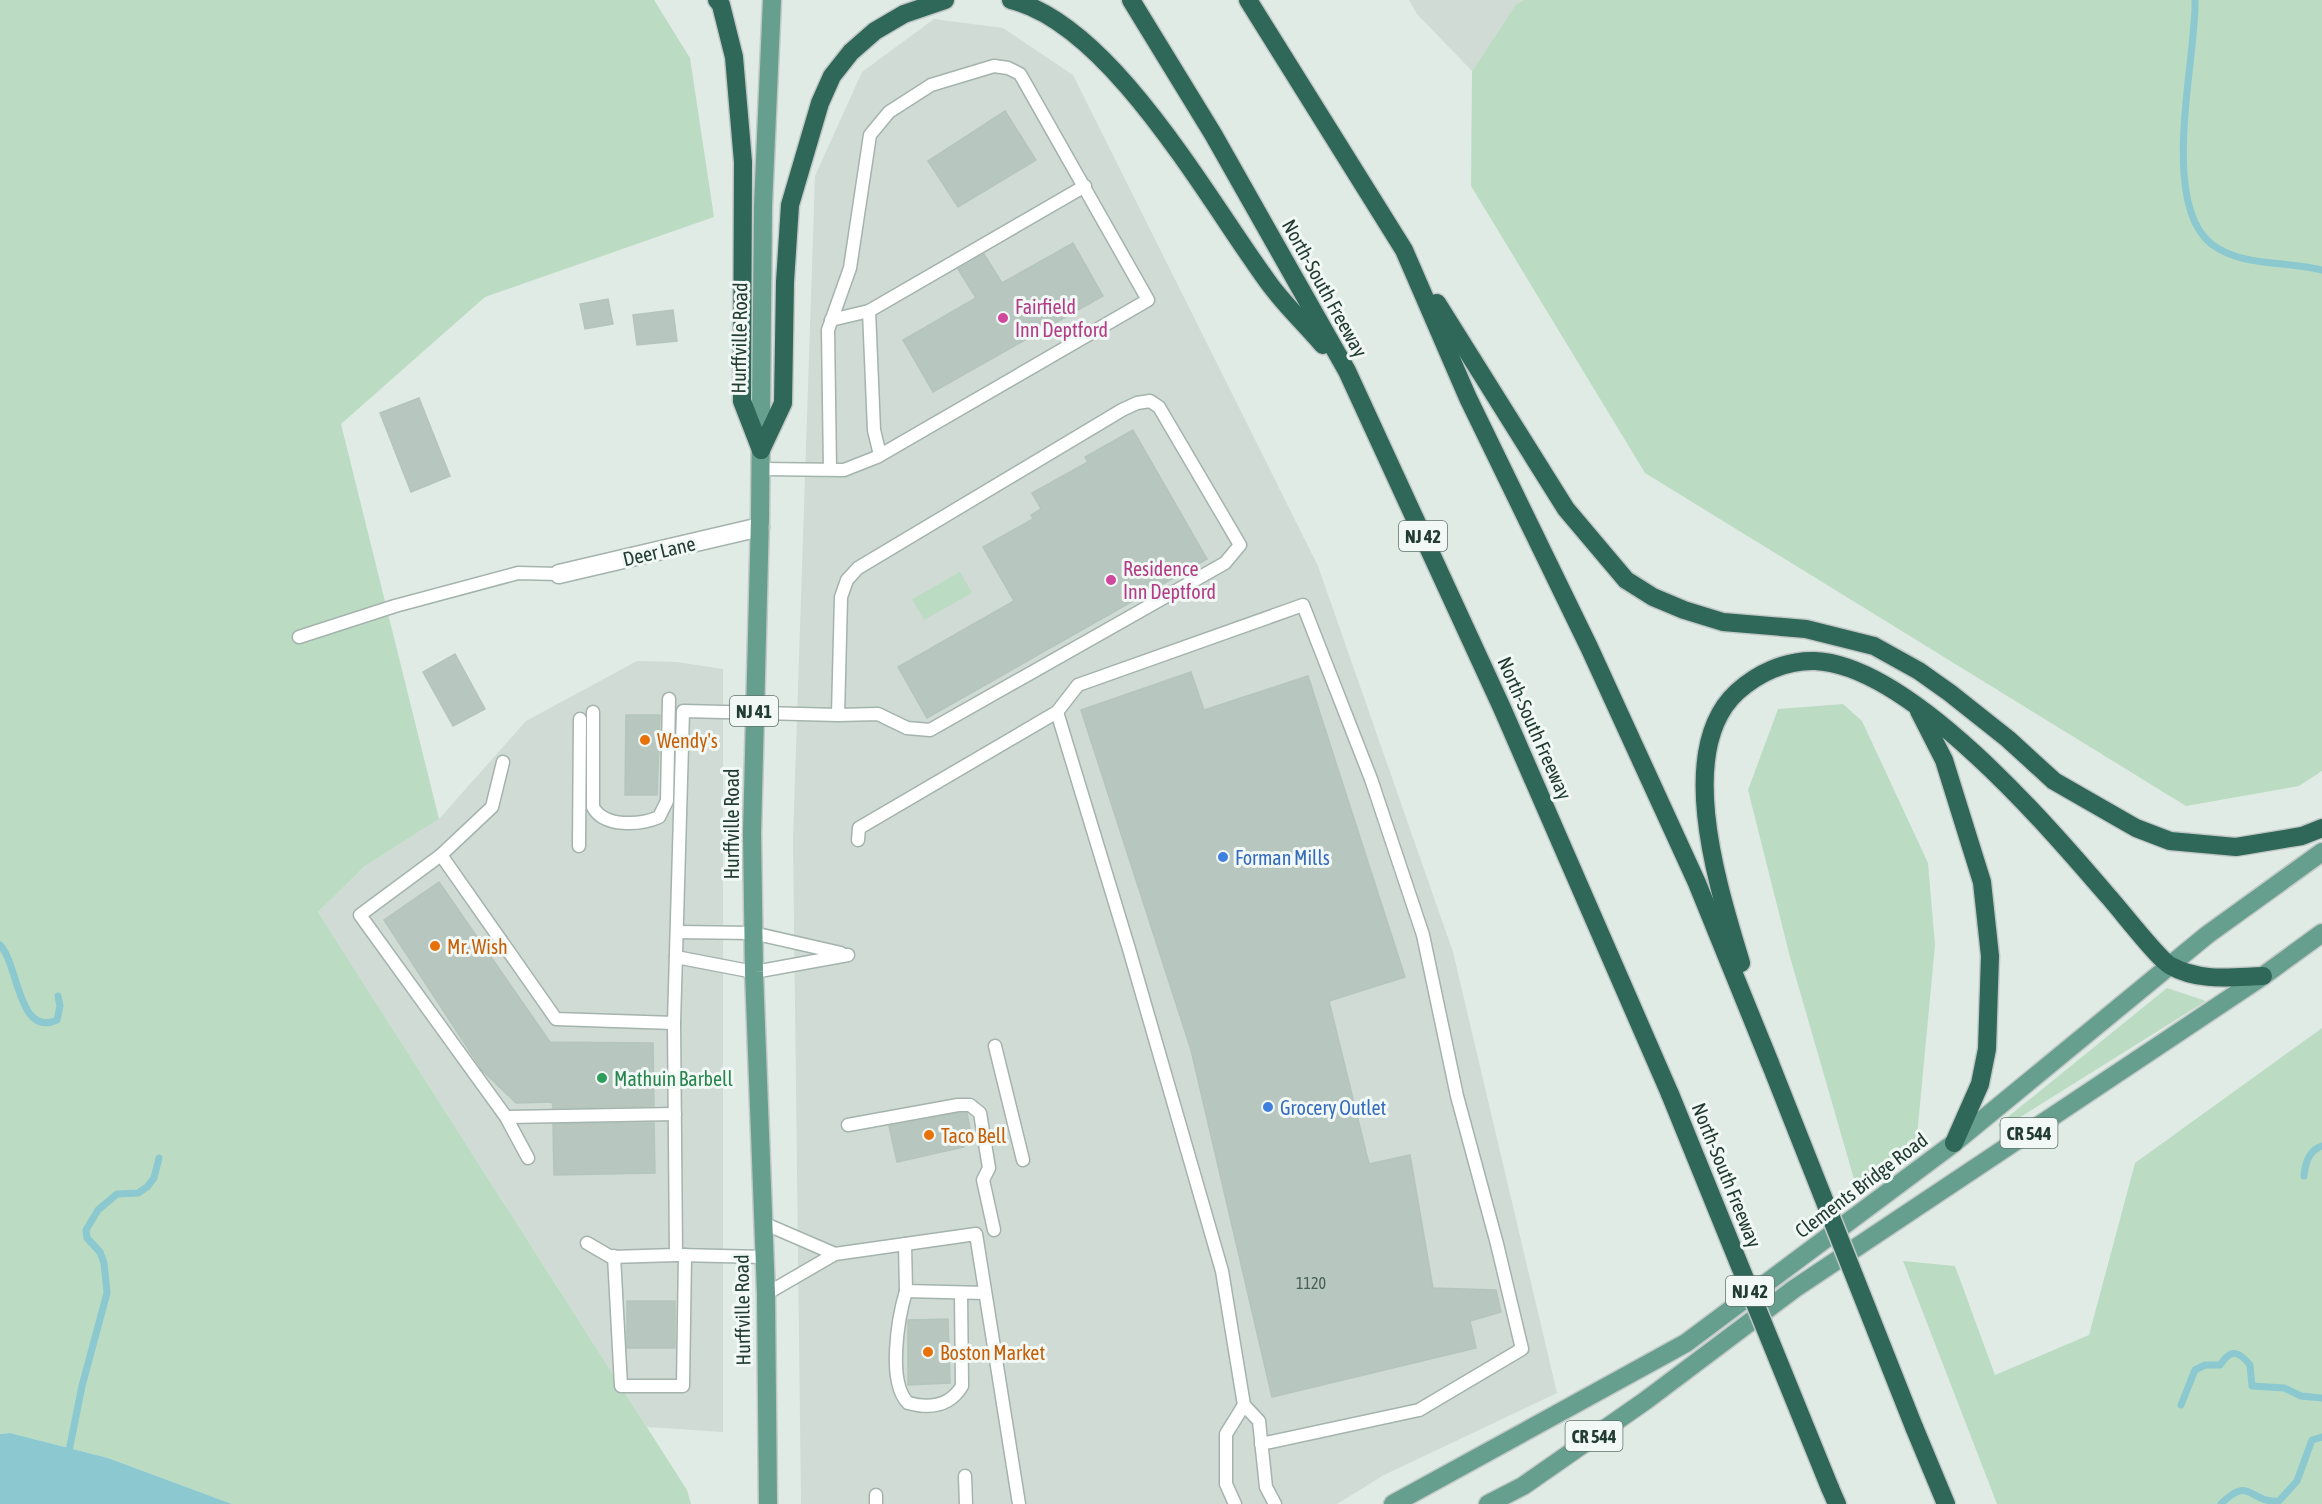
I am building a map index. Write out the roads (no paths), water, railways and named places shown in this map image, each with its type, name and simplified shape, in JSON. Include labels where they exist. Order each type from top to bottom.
[{"type":"highway","points":[[717,0],[721,6],[734,57],[743,162],[742,401],[761,450]]},
{"type":"highway","points":[[761,450],[783,403],[785,282],[790,205],[820,103],[832,76],[850,52],[875,31],[904,14],[945,0]]},
{"type":"highway","points":[[1011,0],[1040,11],[1059,22],[1109,65],[1165,135],[1272,288],[1347,371]]},
{"type":"highway","name":"North-South Freeway","points":[[1131,0],[1213,134],[1347,371],[1502,708],[1670,1094],[1834,1496]]},
{"type":"highway","points":[[1248,0],[1566,510],[1626,580],[1653,597],[1705,618],[1745,626],[1806,629],[1874,645],[1919,671],[1950,693],[2008,739],[2054,781],[2136,828],[2170,841],[2236,848],[2302,836],[2322,828]]},
{"type":"highway","points":[[1404,250],[1468,398],[1589,647],[1688,864],[1946,1504]]},
{"type":"highway","points":[[1770,1063],[1719,890],[1705,821],[1705,773],[1713,733],[1722,713],[1735,694],[1756,676],[1776,667],[1796,663],[1814,661],[1845,667],[1870,677],[1917,707],[1960,740],[2058,839],[2169,966],[2208,979],[2263,976]]},
{"type":"highway","points":[[1917,707],[1944,760],[1982,882],[1990,956],[1990,1014],[1980,1084],[1954,1143]]},
{"type":"main road","name":"Hurffville Road","points":[[768,1504],[766,1294],[753,933],[754,712],[760,527],[763,206],[772,0]]},
{"type":"main road","name":"Clements Bridge Road","points":[[1393,1504],[1686,1343],[1954,1143],[2207,935],[2322,852]]},
{"type":"main road","name":"CR 544","points":[[1488,1504],[1523,1486],[1646,1401],[1803,1283],[2263,976],[2322,933]]},
{"type":"street","name":"Deer Lane","points":[[559,574],[760,527]]},
{"type":"lane","points":[[760,469],[830,470],[853,468],[880,455],[1148,300],[1020,74],[1008,68],[994,66],[931,85],[889,112],[870,135],[850,268],[828,330],[830,470]]},
{"type":"lane","points":[[831,320],[869,311],[1085,186]]},
{"type":"lane","points":[[869,311],[874,430],[880,455]]},
{"type":"lane","points":[[614,1256],[621,1386],[683,1386],[681,1255],[675,1114],[675,1023],[683,711],[838,715],[878,714],[907,728],[930,730],[1225,563],[1240,545],[1159,407],[1150,401],[1137,403],[1122,410],[858,568],[847,580],[841,597],[838,715]]},
{"type":"lane","points":[[299,637],[395,606],[518,573],[559,574]]},
{"type":"lane","points":[[858,840],[859,828],[1057,712],[1078,685],[1303,605],[1371,779],[1423,935],[1456,1096],[1497,1244],[1522,1349],[1419,1410],[1262,1444]]},
{"type":"lane","points":[[593,712],[593,807],[607,820],[650,821],[660,817],[667,801],[669,699]]},
{"type":"lane","points":[[1057,712],[1138,980],[1222,1271],[1244,1405],[1259,1422],[1266,1487],[1275,1504]]},
{"type":"lane","points":[[579,846],[580,718]]},
{"type":"lane","points":[[503,762],[492,807],[441,855],[360,915],[506,1117],[528,1158]]},
{"type":"lane","points":[[441,855],[556,1019],[675,1023]]},
{"type":"lane","points":[[676,957],[754,972],[848,955],[753,933],[677,932]]},
{"type":"lane","points":[[995,1046],[1023,1160]]},
{"type":"lane","points":[[848,1125],[958,1105],[970,1105],[980,1113],[989,1168],[984,1180],[994,1230]]},
{"type":"lane","points":[[506,1117],[675,1114]]},
{"type":"lane","points":[[763,1223],[835,1254]]},
{"type":"lane","points":[[766,1294],[835,1254],[976,1234],[1019,1504]]},
{"type":"lane","points":[[588,1243],[614,1256],[764,1257]]},
{"type":"lane","points":[[905,1244],[906,1291],[898,1320],[897,1387],[908,1403],[921,1406],[939,1405],[955,1398],[962,1386],[961,1294]]},
{"type":"lane","points":[[906,1291],[985,1293]]},
{"type":"lane","points":[[1235,1504],[1226,1484],[1226,1434],[1244,1405]]},
{"type":"lane","points":[[965,1476],[966,1504]]},
{"type":"water","points":[[10,1433],[108,1458],[232,1504],[0,1504],[0,1434]]},
{"type":"waterway","points":[[2195,0],[2184,134],[2184,171],[2189,204],[2200,231],[2219,249],[2231,255],[2244,259],[2322,270]]},
{"type":"waterway","points":[[0,945],[6,955],[21,997],[34,1019],[44,1023],[57,1020],[60,1006],[58,996]]},
{"type":"waterway","points":[[2304,1176],[2308,1158],[2322,1146]]},
{"type":"waterway","points":[[68,1456],[82,1386],[107,1293],[104,1263],[100,1252],[87,1238],[86,1230],[98,1210],[117,1194],[138,1193],[147,1187],[154,1178],[159,1158]]},
{"type":"waterway","points":[[2181,1405],[2195,1370],[2205,1365],[2220,1365],[2228,1356],[2235,1353],[2242,1356],[2250,1365],[2252,1386],[2284,1388],[2301,1396],[2322,1398]]},
{"type":"waterway","points":[[2221,1504],[2238,1491],[2250,1492],[2269,1501],[2279,1501],[2297,1481],[2312,1440],[2322,1437]]},
{"type":"place","name":"Fairfield Inn Deptford","points":[[1003,318]]},
{"type":"place","name":"Residence Inn Deptford","points":[[1111,580]]},
{"type":"place","name":"Wendy's","points":[[645,740]]},
{"type":"place","name":"Forman Mills","points":[[1223,857]]},
{"type":"place","name":"Mr. Wish","points":[[435,946]]},
{"type":"place","name":"Mathuin Barbell","points":[[602,1078]]},
{"type":"place","name":"Grocery Outlet","points":[[1268,1107]]},
{"type":"place","name":"Taco Bell","points":[[929,1135]]},
{"type":"place","name":"Boston Market","points":[[928,1352]]}]
